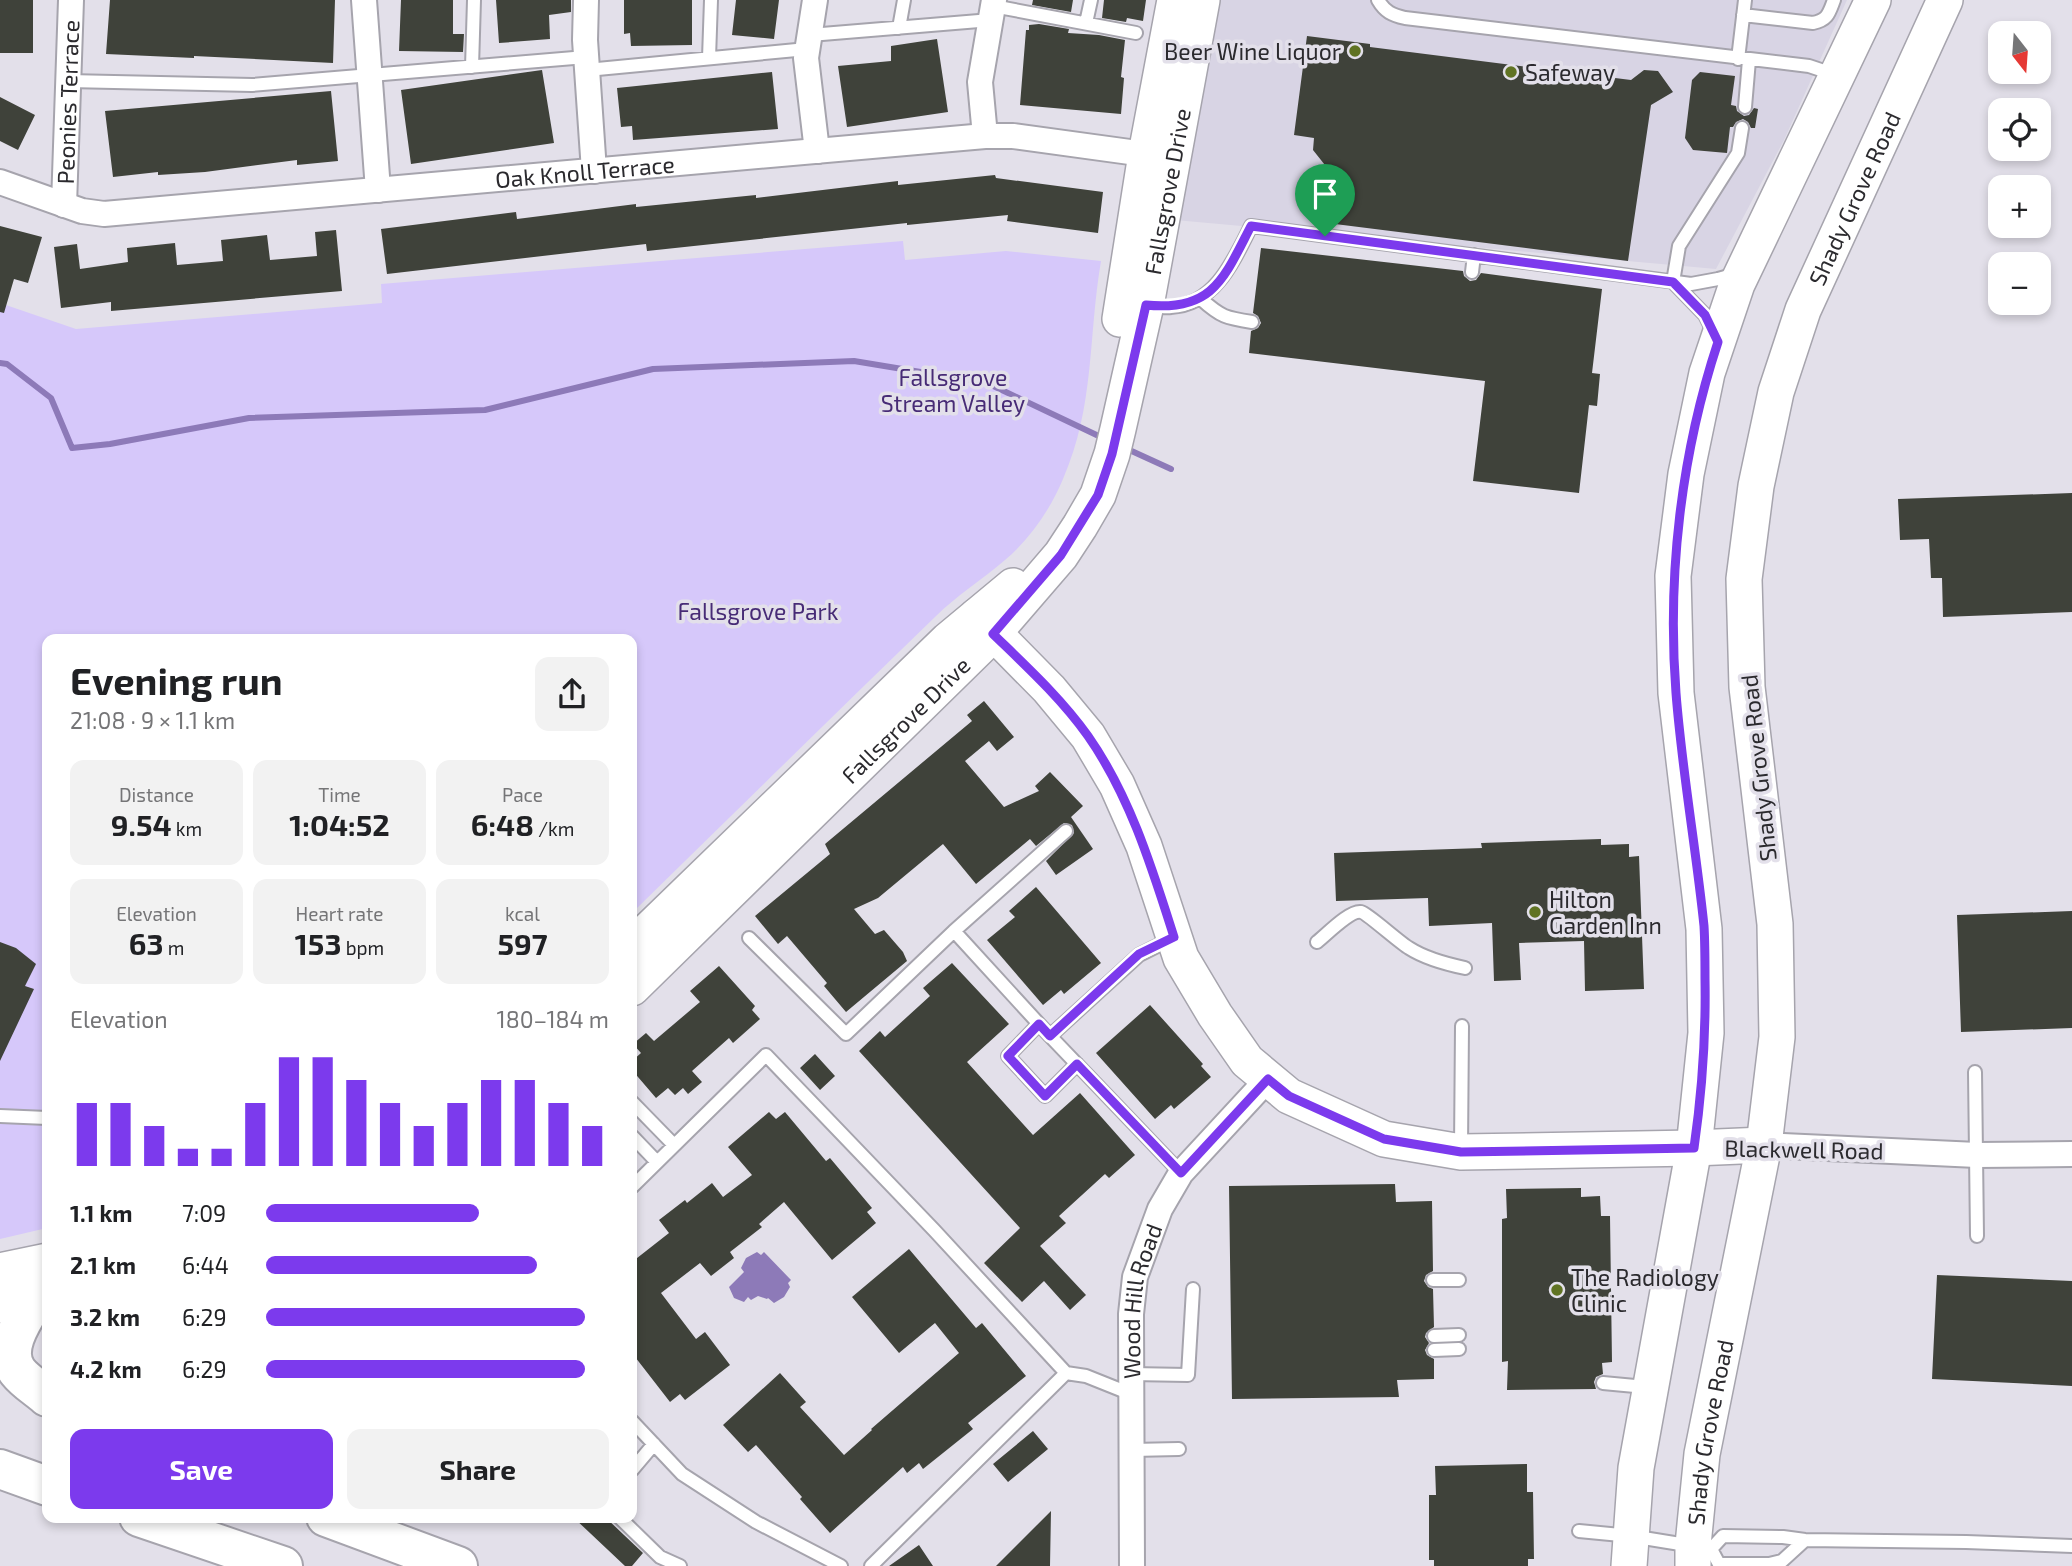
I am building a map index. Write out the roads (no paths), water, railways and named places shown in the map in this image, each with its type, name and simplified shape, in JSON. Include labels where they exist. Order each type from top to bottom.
[{"type":"main road","points":[[42,1286],[15,1333],[12,1355],[16,1371],[42,1393]]},
{"type":"main road","points":[[0,1388],[42,1407]]},
{"type":"main road","points":[[2,1471],[42,1484]]},
{"type":"main road","points":[[157,1523],[283,1566]]},
{"type":"main road","points":[[342,1523],[458,1566]]},
{"type":"street","name":"Peonies Terrace","points":[[64,205],[71,0]]},
{"type":"street","points":[[364,0],[378,190]]},
{"type":"street","points":[[586,0],[594,171]]},
{"type":"street","points":[[815,0],[806,58],[817,151]]},
{"type":"street","name":"Fallsgrove Drive","points":[[637,983],[985,625],[1054,537],[1078,497],[1107,439],[1146,305],[1175,0]]},
{"type":"street","name":"Fallsgrove Drive","points":[[1107,439],[1160,156],[1202,0]]},
{"type":"street","points":[[1630,1551],[1636,1468],[1694,1148],[1706,1034],[1704,929],[1676,693],[1673,576],[1686,474],[1707,373],[1743,271],[1873,0]]},
{"type":"street","name":"Shady Grove Road","points":[[1699,1553],[1702,1454],[1764,1145],[1777,1037],[1775,924],[1747,687],[1744,579],[1756,485],[1776,392],[1803,310],[1945,0]]},
{"type":"street","points":[[985,136],[980,82],[993,9]]},
{"type":"street","name":"Oak Knoll Terrace","points":[[0,182],[82,211],[104,214],[985,136],[1013,136],[1160,156]]},
{"type":"street","name":"Fallsgrove Drive","points":[[637,942],[948,639],[985,625]]},
{"type":"street","name":"Blackwell Road","points":[[985,625],[1049,689],[1088,736],[1117,785],[1144,846],[1181,958],[1214,1015],[1247,1061],[1289,1096],[1384,1139],[1461,1152],[1764,1145],[1976,1155],[2072,1154]]},
{"type":"street","name":"Wood Hill Road","points":[[1132,1566],[1131,1314],[1135,1278],[1160,1209],[1181,1173],[1268,1079]]},
{"type":"street","points":[[0,1271],[42,1282]]},
{"type":"street","points":[[0,1306],[42,1284]]},
{"type":"lane","points":[[472,66],[474,0]]},
{"type":"lane","points":[[709,58],[711,0]]},
{"type":"lane","points":[[899,28],[904,0]]},
{"type":"lane","points":[[1086,23],[1091,0]]},
{"type":"lane","points":[[1378,0],[1382,8],[1405,18],[1809,66],[1837,76]]},
{"type":"lane","points":[[1745,0],[1745,107]]},
{"type":"lane","points":[[1743,15],[1813,23],[1822,21],[1828,15],[1834,0]]},
{"type":"lane","points":[[68,81],[253,85],[472,66],[709,58],[899,28],[993,9],[1136,33]]},
{"type":"lane","points":[[1673,282],[1679,246],[1738,153],[1742,128]]},
{"type":"lane","points":[[1146,305],[1171,307],[1201,299],[1216,285],[1233,261],[1251,226],[1691,284],[1743,271]]},
{"type":"lane","points":[[1472,272],[1474,255]]},
{"type":"lane","points":[[1673,282],[1705,315],[1718,342]]},
{"type":"lane","points":[[1201,299],[1218,314],[1252,322]]},
{"type":"lane","points":[[749,939],[846,1034],[954,931],[1066,831]]},
{"type":"lane","points":[[1317,942],[1352,914],[1360,912],[1410,949],[1440,963],[1465,968]]},
{"type":"lane","points":[[954,931],[1181,1173]]},
{"type":"lane","points":[[1050,1036],[1139,954],[1174,937]]},
{"type":"lane","points":[[1039,1024],[1008,1056],[1045,1096],[1077,1064]]},
{"type":"lane","points":[[1461,1152],[1462,1026]]},
{"type":"lane","points":[[637,1182],[766,1055],[934,1230],[1066,1373],[1131,1384],[1188,1375],[1193,1289]]},
{"type":"lane","points":[[1975,1072],[1977,1237]]},
{"type":"lane","points":[[637,1107],[674,1145]]},
{"type":"lane","points":[[0,1115],[42,1118]]},
{"type":"lane","points":[[637,1141],[657,1162]]},
{"type":"lane","points":[[1433,1280],[1459,1280]]},
{"type":"lane","points":[[1434,1336],[1459,1342],[1434,1350]]},
{"type":"lane","points":[[871,1566],[1066,1373]]},
{"type":"lane","points":[[1603,1383],[1635,1386],[1649,1392]]},
{"type":"lane","points":[[637,1426],[682,1474],[756,1522],[841,1566]]},
{"type":"lane","points":[[637,1464],[654,1444]]},
{"type":"lane","points":[[1132,1450],[1179,1449]]},
{"type":"lane","points":[[625,1523],[660,1557],[680,1566]]},
{"type":"lane","points":[[1579,1531],[1630,1551],[1699,1553],[1719,1564],[1769,1564],[1782,1561],[1805,1540]]},
{"type":"lane","points":[[1699,1553],[1723,1536],[2072,1546]]},
{"type":"waterway","points":[[0,363],[7,364],[51,398],[72,448],[110,444],[249,418],[485,410],[653,369],[854,361],[987,383],[1105,439]]},
{"type":"waterway","points":[[1125,448],[1171,469]]},
{"type":"place","name":"Beer Wine Liquor","points":[[1355,51]]},
{"type":"place","name":"Safeway","points":[[1511,72]]},
{"type":"place","name":"Hilton Garden Inn","points":[[1535,912]]},
{"type":"place","name":"The Radiology Clinic","points":[[1557,1290]]},
{"type":"park label","name":"Fallsgrove Stream Valley","points":[[953,390]]},
{"type":"park label","name":"Fallsgrove Park","points":[[758,611]]}]
